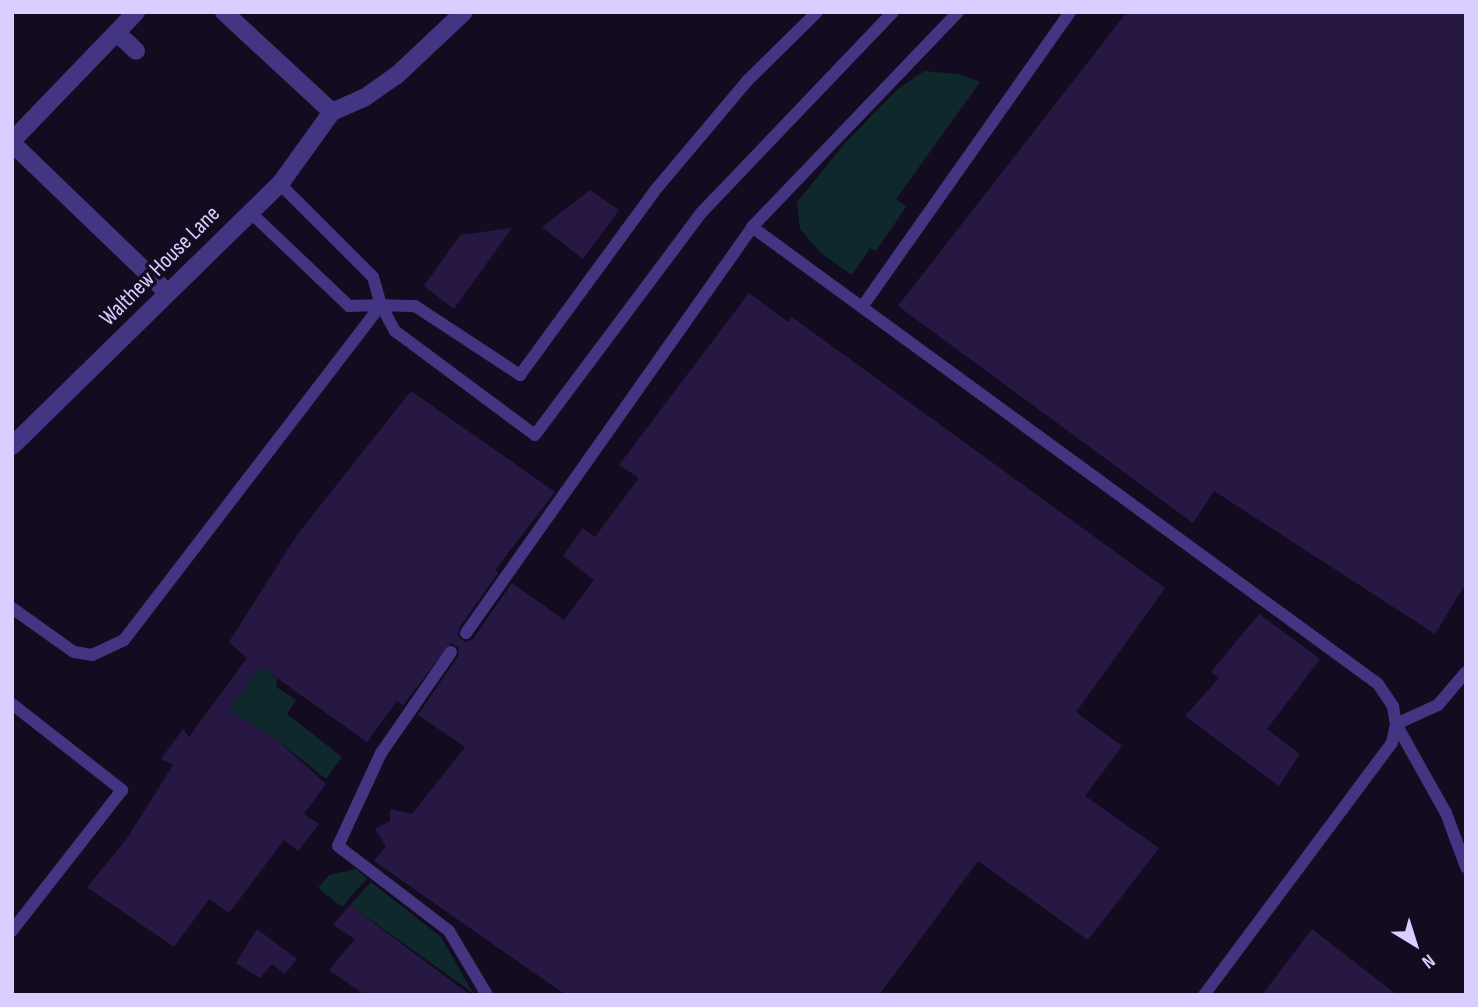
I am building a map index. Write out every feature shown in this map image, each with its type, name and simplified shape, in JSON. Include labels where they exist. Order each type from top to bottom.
[{"type":"street","points":[[136,12],[12,142],[168,293]]},
{"type":"street","points":[[224,12],[332,112],[364,99],[396,76],[464,12]]},
{"type":"street","points":[[117,33],[136,51]]},
{"type":"street","name":"Walthew House Lane","points":[[12,446],[280,184],[332,112]]},
{"type":"lane","points":[[250,212],[349,306],[415,306],[520,375],[657,188],[747,81],[817,12]]},
{"type":"lane","points":[[280,184],[373,277],[381,305],[395,331],[536,435],[701,213],[893,12]]},
{"type":"lane","points":[[466,633],[752,227],[958,12]]},
{"type":"lane","points":[[862,307],[1070,12]]},
{"type":"lane","points":[[752,227],[1378,684],[1393,706],[1396,724],[1446,813],[1466,867]]},
{"type":"lane","points":[[12,608],[74,652],[92,655],[124,640],[381,305]]},
{"type":"lane","points":[[451,652],[381,753],[338,846],[449,931],[487,995]]},
{"type":"lane","points":[[1396,724],[1438,705],[1466,672]]},
{"type":"lane","points":[[12,704],[122,790],[12,931]]},
{"type":"lane","points":[[1204,995],[1392,743],[1396,724]]},
{"type":"green space","points":[[924,71],[958,74],[980,82],[896,199],[906,207],[876,251],[870,248],[852,275],[822,254],[800,229],[797,202],[846,142],[898,89]]},
{"type":"green space","points":[[260,666],[277,679],[276,687],[296,700],[287,714],[342,757],[326,779],[276,739],[229,710]]},
{"type":"green space","points":[[356,869],[367,878],[342,907],[318,888],[329,875]]},
{"type":"green space","points":[[371,882],[441,937],[473,993],[350,905]]},
{"type":"building","points":[[1127,12],[1466,12],[1466,583],[1435,634],[1214,491],[1193,523],[898,306]]},
{"type":"building","points":[[590,190],[619,210],[583,259],[542,227]]},
{"type":"building","points":[[512,228],[454,309],[424,286],[460,235]]},
{"type":"building","points":[[749,293],[788,322],[792,317],[1165,588],[1076,712],[1122,746],[1085,796],[1159,848],[1088,940],[978,861],[879,995],[566,995],[374,861],[386,846],[375,829],[390,821],[390,809],[412,814],[465,747],[418,715],[458,656],[459,648],[451,643],[403,705],[397,701],[367,742],[260,666],[229,710],[276,739],[326,784],[304,814],[319,824],[298,851],[284,840],[229,913],[209,899],[174,947],[87,887],[126,840],[173,765],[161,759],[183,729],[189,737],[247,658],[229,642],[297,535],[411,391],[555,492],[495,570],[498,573],[459,628],[458,637],[466,642],[473,639],[512,583],[564,620],[594,580],[563,556],[583,528],[595,537],[639,478],[619,465]]},
{"type":"building","points":[[1259,614],[1320,659],[1267,729],[1300,754],[1279,786],[1185,716],[1219,678],[1211,672]]},
{"type":"building","points":[[350,905],[470,995],[365,995],[329,970],[355,939],[333,925]]},
{"type":"building","points":[[257,929],[297,959],[285,974],[272,964],[260,978],[236,963]]},
{"type":"building","points":[[1312,929],[1397,995],[1262,995]]}]
